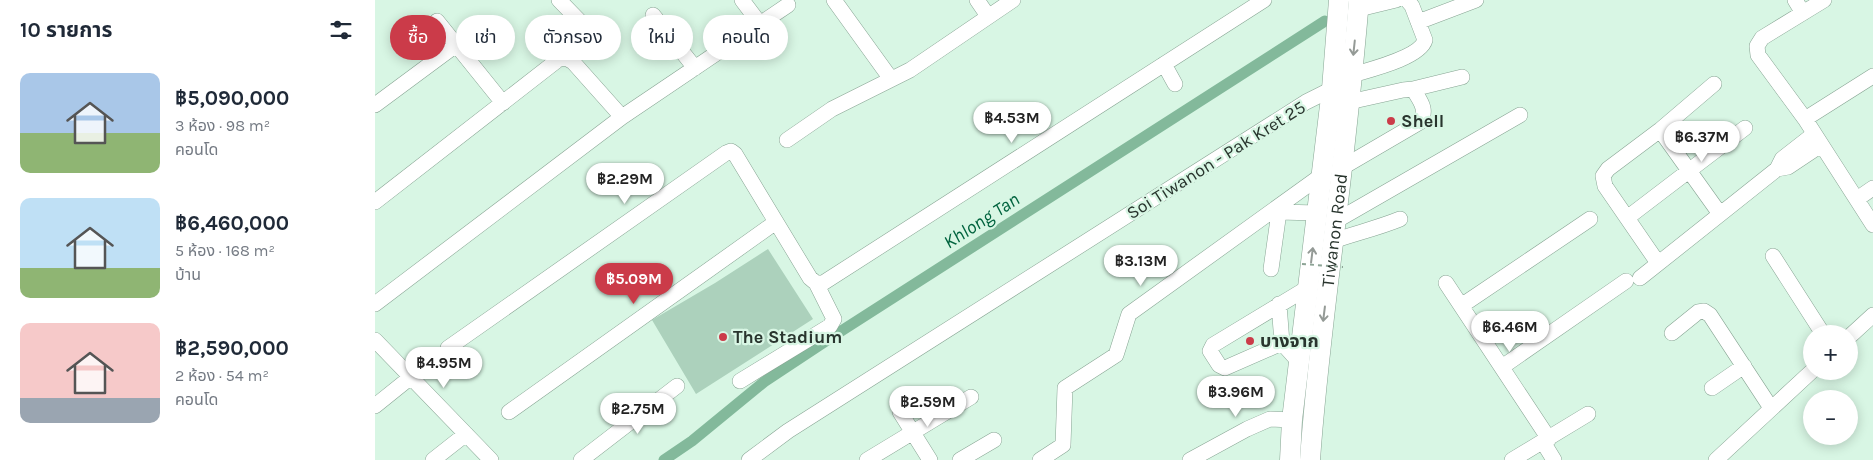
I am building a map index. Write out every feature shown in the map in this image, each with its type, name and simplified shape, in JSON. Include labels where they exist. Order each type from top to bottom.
[{"type":"main road","name":"Tiwanon Road","points":[[1310,460],[1328,225],[1322,174],[1332,89],[1339,0]]},
{"type":"main road","name":"Tiwanon Road","points":[[1290,460],[1292,420],[1309,287],[1343,167],[1359,5]]},
{"type":"street","points":[[559,0],[574,15]]},
{"type":"street","points":[[742,0],[753,15]]},
{"type":"street","points":[[977,0],[988,16]]},
{"type":"street","points":[[787,140],[832,109],[910,70],[1013,0]]},
{"type":"street","points":[[816,283],[823,283],[1264,0]]},
{"type":"street","points":[[1359,5],[1397,0]]},
{"type":"street","points":[[1352,75],[1397,60],[1420,48],[1425,40],[1407,0]]},
{"type":"street","points":[[1418,22],[1476,0]]},
{"type":"street","points":[[1795,0],[1803,13]]},
{"type":"street","points":[[1824,0],[1762,38],[1757,46],[1758,55],[1805,119],[1873,225]]},
{"type":"street","points":[[836,1],[891,79]]},
{"type":"street","points":[[773,15],[788,5]]},
{"type":"street","points":[[375,105],[456,45],[446,32]]},
{"type":"street","points":[[375,202],[559,59],[566,58],[573,62],[622,117]]},
{"type":"street","points":[[468,60],[503,102]]},
{"type":"street","points":[[689,60],[695,68]]},
{"type":"street","points":[[375,304],[622,117],[707,60]]},
{"type":"street","points":[[1164,64],[1175,84]]},
{"type":"street","points":[[1805,119],[1873,76]]},
{"type":"street","points":[[1349,102],[1462,77]]},
{"type":"street","points":[[1658,263],[1605,186],[1603,176],[1608,169],[1660,130],[1714,84]]},
{"type":"street","name":"Soi Tiwanon - Pak Kret 25","points":[[749,460],[788,431],[1298,108],[1332,89]]},
{"type":"street","points":[[1343,167],[1420,122],[1424,116],[1425,109],[1413,89]]},
{"type":"street","points":[[1328,225],[1520,115]]},
{"type":"street","points":[[1627,218],[1745,128]]},
{"type":"street","points":[[1660,130],[1720,214]]},
{"type":"street","points":[[1502,367],[1658,263],[1777,169],[1788,167],[1818,140]]},
{"type":"street","points":[[448,348],[726,153],[731,152],[735,154],[810,278],[816,283],[834,319],[830,326],[740,381]]},
{"type":"street","points":[[1040,460],[1063,445],[1065,388],[1115,355],[1129,314],[1322,174]]},
{"type":"street","points":[[1857,199],[1873,188]]},
{"type":"street","points":[[1271,269],[1279,212],[1328,225],[1365,230],[1378,228],[1399,219]]},
{"type":"street","points":[[1461,306],[1590,219]]},
{"type":"street","points":[[509,412],[776,222]]},
{"type":"street","points":[[1773,256],[1817,325]]},
{"type":"street","points":[[1446,283],[1502,367],[1546,440],[1554,460]]},
{"type":"street","points":[[1282,343],[1225,368],[1219,365],[1210,352],[1213,344],[1309,287]]},
{"type":"street","points":[[1279,304],[1282,343],[1299,362]]},
{"type":"street","points":[[1672,333],[1698,312],[1705,310],[1771,408]]},
{"type":"street","points":[[1858,329],[1873,315]]},
{"type":"street","points":[[375,340],[491,460]]},
{"type":"street","points":[[1712,388],[1744,366]]},
{"type":"street","points":[[375,406],[411,377]]},
{"type":"street","points":[[1716,460],[1803,379]]},
{"type":"street","points":[[581,460],[677,386]]},
{"type":"street","points":[[867,460],[971,397]]},
{"type":"street","points":[[900,412],[930,460]]},
{"type":"street","points":[[1512,460],[1588,414]]},
{"type":"street","points":[[1190,460],[1247,429],[1270,419],[1292,420]]},
{"type":"street","points":[[433,460],[466,434]]},
{"type":"street","points":[[960,460],[994,440]]},
{"type":"path","points":[[1302,264],[1343,267]]},
{"type":"green space","name":"The Stadium","points":[[768,249],[813,319],[696,394],[652,320]]},
{"type":"waterway","name":"Khlong Tan","points":[[664,460],[692,441],[764,382],[1325,21]]},
{"type":"place","name":"Shell","points":[[1391,121]]},
{"type":"place","name":"The Stadium","points":[[723,337]]},
{"type":"place","name":"บางจาก","points":[[1250,341]]}]
